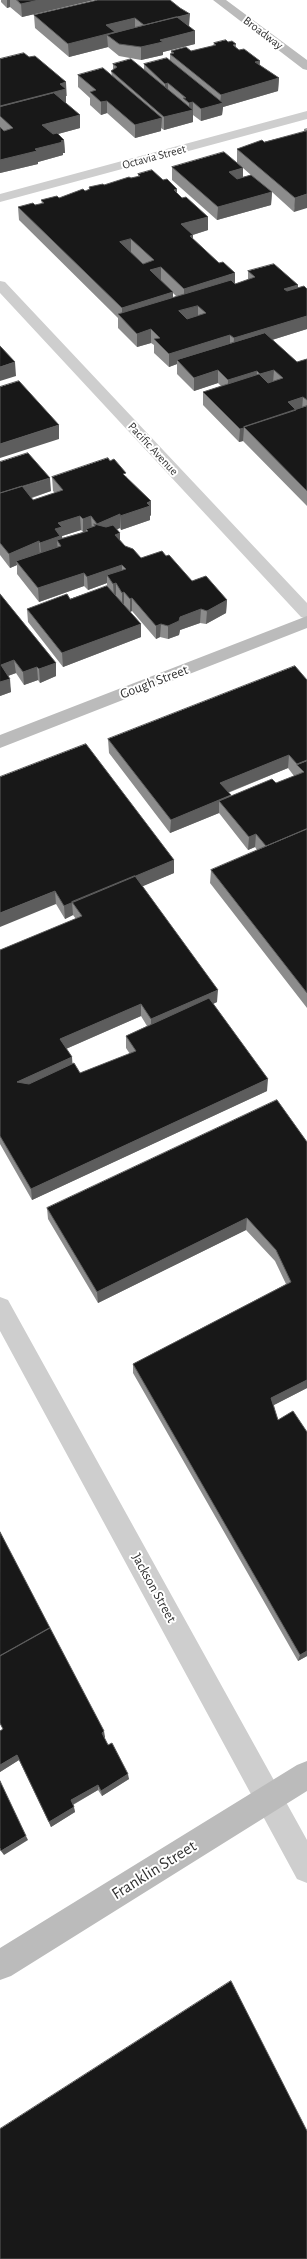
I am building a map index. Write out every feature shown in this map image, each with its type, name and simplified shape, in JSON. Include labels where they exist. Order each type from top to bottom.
[{"type":"street","name":"Broadway","points":[[219,0],[307,66]]},
{"type":"street","name":"Octavia Street","points":[[0,198],[307,115]]},
{"type":"street","name":"Pacific Avenue","points":[[0,285],[307,613]]},
{"type":"street","name":"Gough Street","points":[[0,742],[307,622]]},
{"type":"street","name":"Jackson Street","points":[[0,1308],[307,1869]]},
{"type":"street","name":"Franklin Street","points":[[0,1965],[307,1775]]},
{"type":"building","points":[[17,0],[39,0],[21,4]]},
{"type":"building","points":[[98,0],[170,0],[190,14],[144,25],[135,18],[106,25],[115,32],[68,44],[34,15]]},
{"type":"building","points":[[177,17],[195,31],[160,40],[163,42],[141,47],[119,44],[107,35]]},
{"type":"building","points":[[226,40],[228,42],[232,41],[236,44],[233,45],[239,50],[244,49],[260,61],[255,62],[279,78],[221,95],[170,54],[174,53],[171,51],[186,47],[191,51],[216,45],[214,43]]},
{"type":"building","points":[[24,53],[29,57],[35,56],[66,82],[60,84],[66,89],[0,106],[0,59]]},
{"type":"building","points":[[167,58],[223,103],[201,109],[193,102],[189,103],[183,98],[186,98],[168,83],[165,84],[144,64]]},
{"type":"building","points":[[131,59],[193,110],[164,117],[111,71],[117,67],[113,64]]},
{"type":"building","points":[[103,68],[162,118],[135,125],[107,101],[101,102],[90,92],[96,90],[78,75]]},
{"type":"building","points":[[54,93],[80,115],[42,125],[53,134],[57,133],[64,140],[61,141],[63,142],[35,149],[37,151],[0,160],[0,127],[4,131],[13,128],[0,116],[0,107]]},
{"type":"building","points":[[307,131],[307,194],[295,198],[237,149],[262,140],[264,142]]},
{"type":"building","points":[[224,152],[243,168],[229,172],[237,179],[251,175],[272,192],[218,207],[172,167]]},
{"type":"building","points":[[152,170],[163,180],[167,179],[177,189],[174,190],[182,198],[186,197],[208,217],[181,224],[193,235],[190,236],[219,263],[223,262],[235,273],[184,289],[161,267],[150,270],[173,292],[122,308],[18,207],[33,203],[35,205],[44,203],[41,200],[57,196],[59,198],[83,189],[85,191],[90,189],[89,187],[104,185],[129,177],[140,176],[138,174]],"holes":[[[131,239],[154,260],[143,264],[120,242]]]},
{"type":"building","points":[[274,264],[298,285],[284,289],[287,291],[304,286],[307,289],[307,316],[234,338],[230,335],[169,354],[154,339],[160,338],[151,329],[137,334],[118,314],[231,280],[235,284],[255,277],[248,271]],"holes":[[[198,306],[206,313],[187,319],[179,311]]]},
{"type":"building","points":[[265,333],[297,362],[307,359],[307,400],[303,397],[288,402],[296,410],[240,429],[203,392],[259,374],[268,383],[283,378],[274,370],[260,374],[257,371],[228,380],[218,370],[194,378],[177,360]]},
{"type":"building","points":[[0,346],[15,362],[0,367]]},
{"type":"building","points":[[19,381],[59,425],[0,444],[0,387]]},
{"type":"building","points":[[307,406],[307,491],[244,427]]},
{"type":"building","points":[[28,453],[50,478],[0,493],[0,462]]},
{"type":"building","points":[[108,458],[110,461],[114,459],[126,473],[123,474],[151,501],[147,503],[150,506],[120,516],[120,514],[97,524],[91,516],[83,519],[80,516],[58,523],[62,527],[55,529],[60,536],[40,543],[39,541],[9,554],[0,543],[0,493],[22,486],[33,500],[63,490],[52,477]]},
{"type":"building","points":[[94,524],[106,527],[113,525],[120,533],[115,535],[125,546],[133,549],[141,558],[162,551],[166,556],[169,555],[192,581],[206,576],[227,600],[207,611],[201,609],[180,617],[179,621],[168,626],[161,624],[156,626],[132,598],[130,599],[124,592],[122,593],[116,583],[113,584],[107,575],[126,569],[122,565],[87,577],[84,573],[38,588],[16,561],[61,546],[57,540],[88,531],[86,529],[95,526]]},
{"type":"building","points":[[107,586],[141,624],[62,653],[27,609],[67,594],[70,599]]},
{"type":"building","points":[[0,594],[56,663],[39,669],[37,667],[23,672],[14,660],[1,665],[10,679],[0,682]]},
{"type":"building","points":[[295,666],[307,680],[307,760],[297,764],[289,755],[220,783],[231,795],[171,820],[108,739]]},
{"type":"building","points":[[86,744],[174,860],[64,906],[55,891],[0,913],[0,777]]},
{"type":"building","points":[[307,761],[307,829],[266,846],[256,834],[249,837],[219,801],[272,779],[276,783],[304,772],[297,765]]},
{"type":"building","points":[[307,829],[307,993],[211,870]]},
{"type":"building","points":[[135,876],[218,990],[151,1019],[141,1004],[60,1039],[72,1057],[17,1082],[29,1084],[74,1063],[80,1073],[136,1051],[126,1036],[209,998],[268,1079],[31,1189],[0,1136],[0,950],[82,916],[72,902]]},
{"type":"building","points":[[277,1100],[307,1142],[307,1380],[271,1398],[278,1420],[293,1411],[307,1432],[307,1651],[300,1655],[133,1364],[291,1282],[276,1250],[247,1218],[97,1292],[47,1208]]},
{"type":"building","points":[[0,1532],[50,1628],[0,1656]]},
{"type":"building","points":[[50,1628],[104,1731],[102,1733],[108,1745],[112,1743],[128,1774],[101,1791],[98,1785],[71,1800],[74,1807],[49,1822],[17,1755],[0,1765],[0,1731],[3,1729],[0,1723],[0,1656]]},
{"type":"building","points":[[0,1781],[26,1836],[1,1851],[0,1848]]},
{"type":"building","points":[[231,1981],[307,2131],[307,2259],[0,2259],[0,2129]]}]
